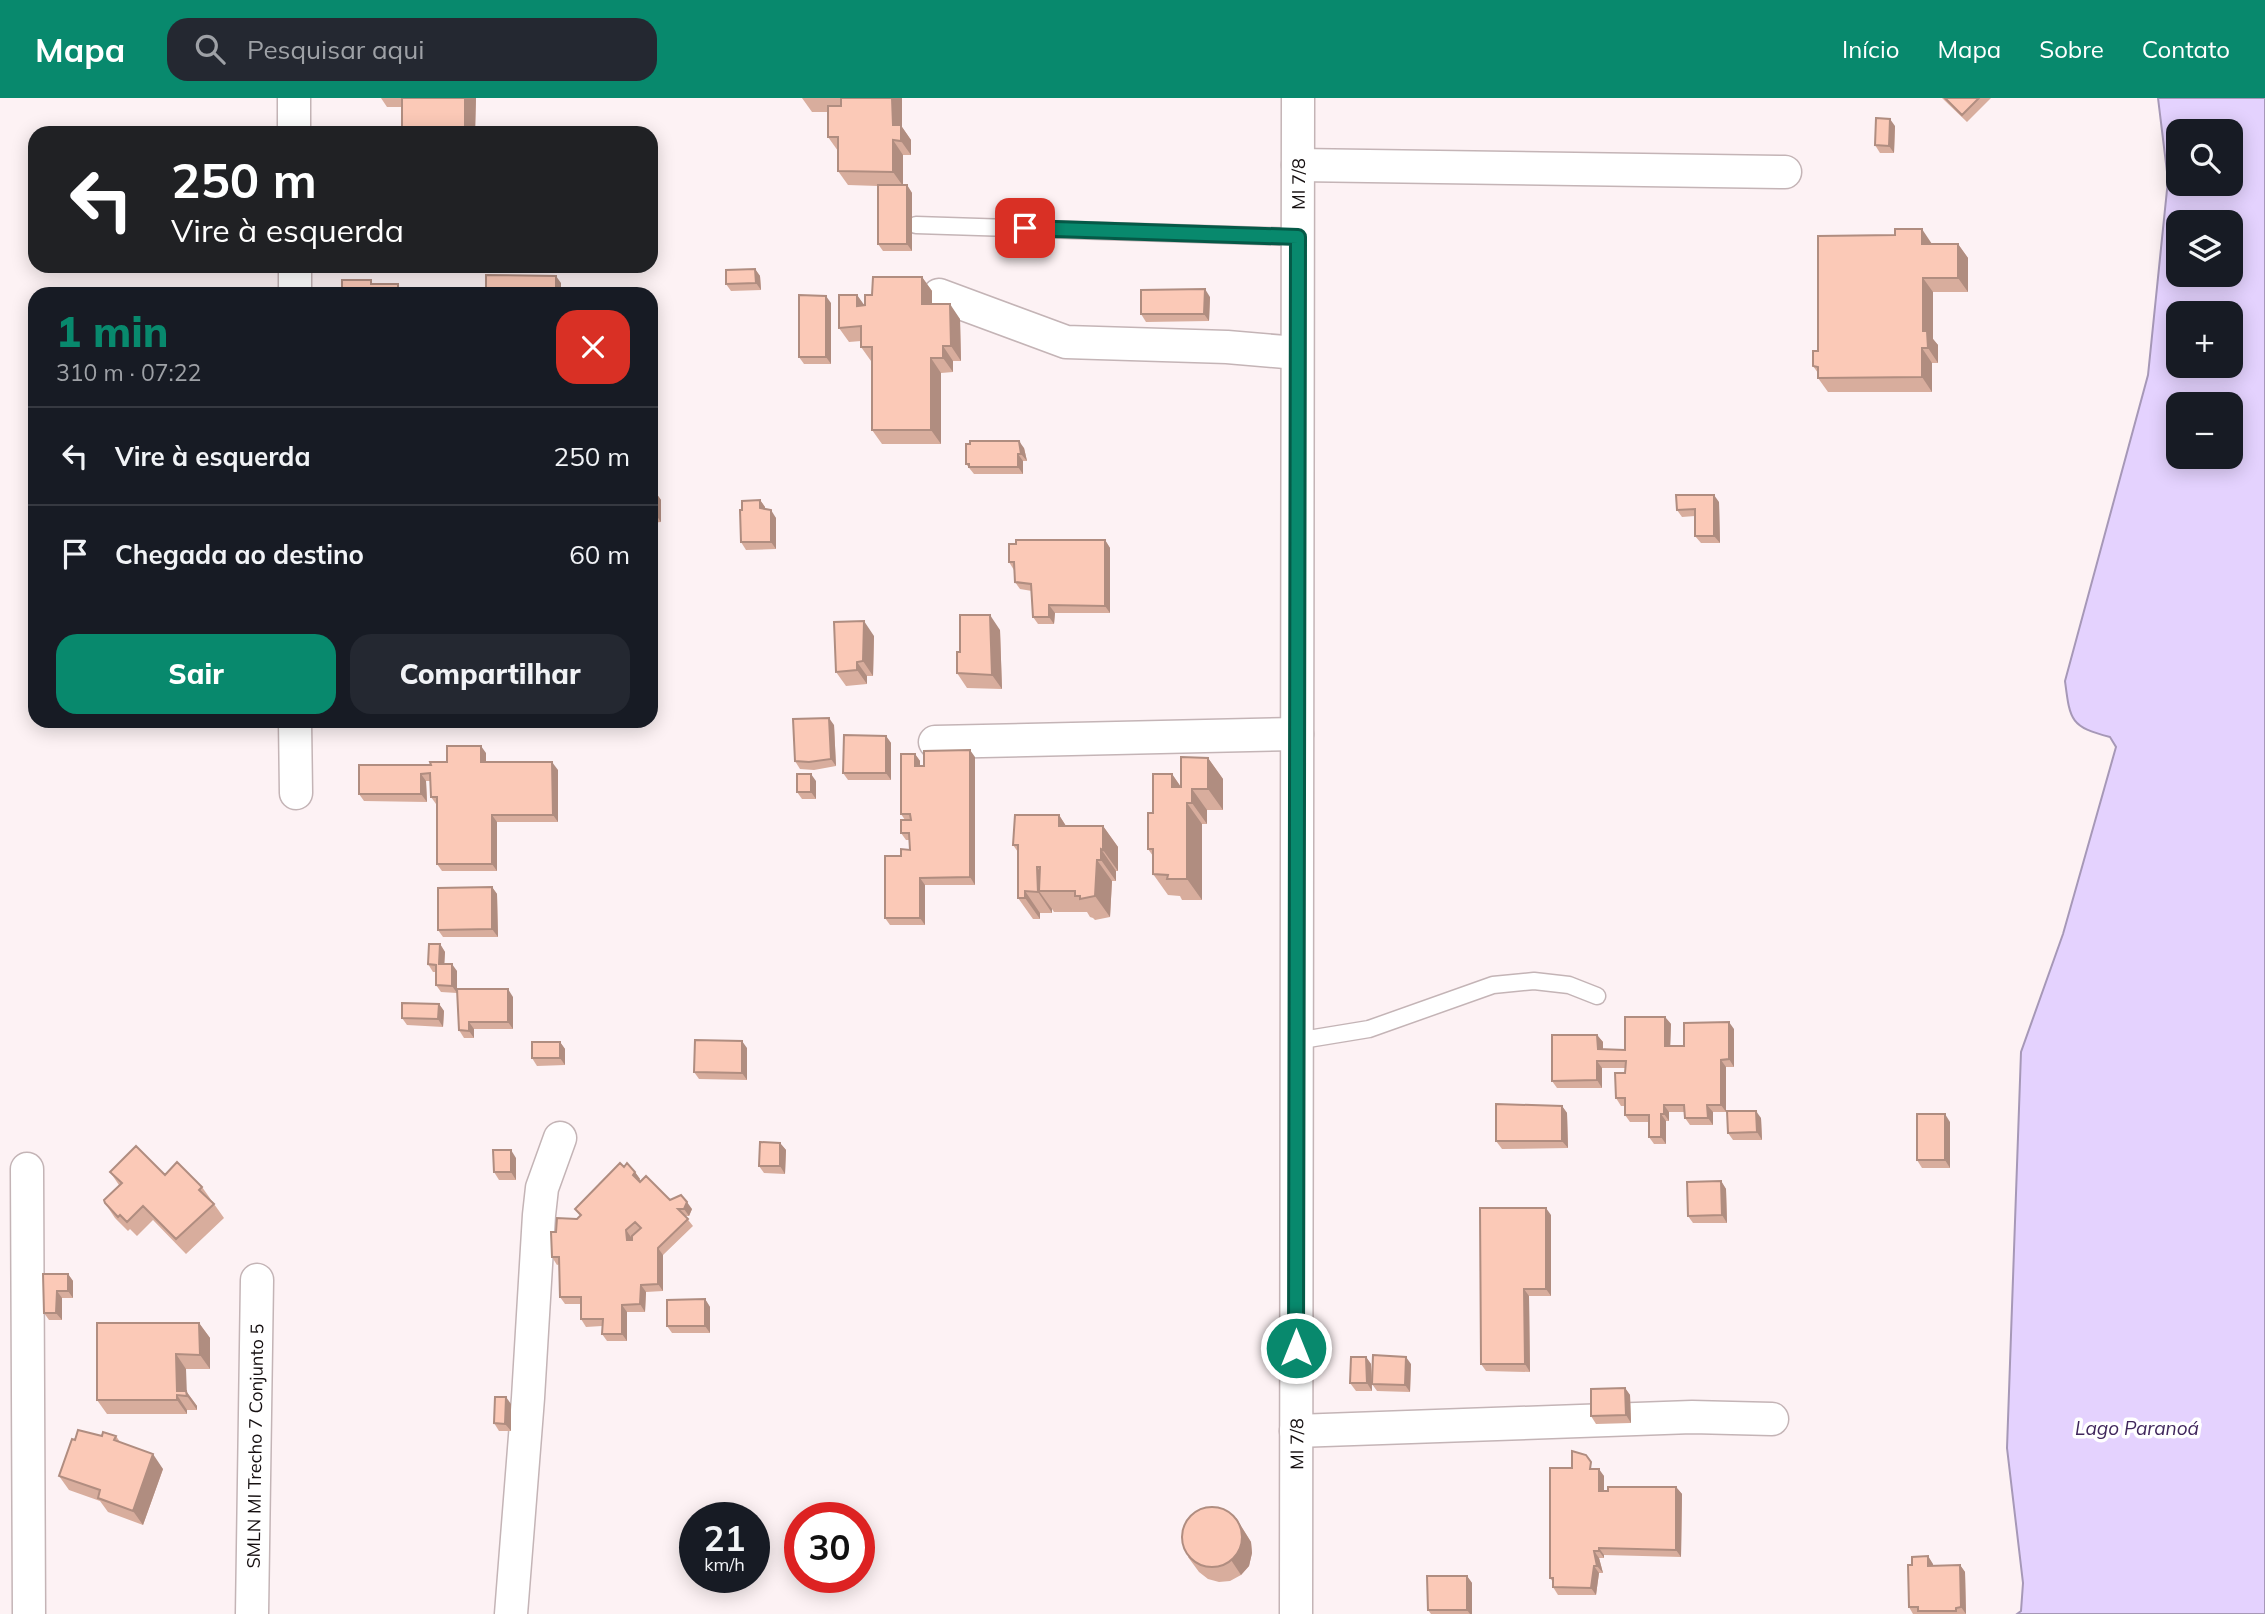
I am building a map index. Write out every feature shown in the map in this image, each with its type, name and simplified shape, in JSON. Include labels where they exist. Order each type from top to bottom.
[{"type":"street","points":[[294,98],[294,126]]},
{"type":"street","name":"MI 7/8","points":[[1296,1614],[1298,98]]},
{"type":"street","points":[[1298,165],[1786,172]]},
{"type":"street","points":[[939,295],[1066,342],[1227,347],[1297,353]]},
{"type":"street","points":[[295,728],[296,793]]},
{"type":"street","points":[[935,742],[1297,734]]},
{"type":"street","points":[[511,1614],[539,1215],[542,1188],[560,1138]]},
{"type":"street","points":[[27,1169],[29,1614]]},
{"type":"street","name":"SMLN MI Trecho 7 Conjunto 5","points":[[252,1614],[257,1280]]},
{"type":"street","points":[[1296,1432],[1678,1418],[1772,1419]]},
{"type":"lane","points":[[916,225],[1298,237]]},
{"type":"lane","points":[[1296,1041],[1369,1029],[1493,985],[1534,981],[1569,985],[1597,996]]},
{"type":"water","name":"Lago Paranoá","points":[[2158,98],[2265,98],[2265,1614],[2017,1614],[2021,1611],[2023,1583],[2007,1448],[2021,1052],[2063,934],[2116,747],[2110,737],[2087,730],[2074,720],[2065,681],[2148,375],[2166,196],[2243,196],[2243,119],[2166,119],[2166,164]]},
{"type":"building","points":[[402,98],[465,98],[465,126],[402,126]]},
{"type":"building","points":[[841,98],[892,98],[893,125],[901,125],[901,141],[893,140],[893,172],[838,171],[838,137],[828,137],[828,106],[841,106]]},
{"type":"building","points":[[1945,98],[1979,98],[1962,115]]},
{"type":"building","points":[[1876,118],[1890,119],[1889,146],[1875,145]]},
{"type":"building","points":[[878,185],[907,185],[907,244],[878,244]]},
{"type":"building","points":[[1895,229],[1922,229],[1922,244],[1958,244],[1958,278],[1923,278],[1923,331],[1927,331],[1928,348],[1922,348],[1922,377],[1818,378],[1818,367],[1813,366],[1813,351],[1818,351],[1818,236],[1895,235]]},
{"type":"building","points":[[755,269],[756,283],[726,284],[726,270]]},
{"type":"building","points":[[486,275],[556,276],[556,287],[486,287]]},
{"type":"building","points":[[873,277],[922,277],[922,304],[950,304],[951,346],[943,346],[943,358],[931,358],[931,430],[872,430],[872,347],[861,347],[861,326],[839,328],[839,295],[857,295],[857,306],[865,305],[865,295],[872,295]]},
{"type":"building","points":[[342,280],[398,284],[398,287],[342,287]]},
{"type":"building","points":[[1205,289],[1204,314],[1141,314],[1141,290]]},
{"type":"building","points":[[799,295],[826,296],[826,357],[799,357]]},
{"type":"building","points":[[970,441],[1019,441],[1021,454],[1018,454],[1018,467],[969,467],[969,464],[966,464],[966,444],[970,444]]},
{"type":"building","points":[[1676,495],[1714,495],[1714,536],[1695,536],[1695,509],[1677,510]]},
{"type":"building","points":[[760,500],[760,508],[771,510],[771,542],[741,542],[742,501]]},
{"type":"building","points":[[1016,540],[1105,540],[1105,606],[1049,605],[1049,617],[1033,617],[1031,584],[1015,582],[1014,562],[1009,562],[1009,544],[1016,544]]},
{"type":"building","points":[[960,615],[990,615],[992,675],[957,673]]},
{"type":"building","points":[[864,621],[863,661],[857,662],[857,670],[836,672],[834,622]]},
{"type":"building","points":[[829,718],[831,759],[795,761],[793,719]]},
{"type":"building","points":[[844,735],[886,736],[886,773],[843,773]]},
{"type":"building","points":[[447,746],[481,746],[481,762],[552,762],[553,815],[492,815],[492,864],[437,864],[437,797],[431,797],[430,773],[421,774],[421,794],[359,794],[359,765],[431,765],[430,762],[447,762]]},
{"type":"building","points":[[970,750],[970,877],[920,878],[920,918],[885,918],[885,856],[901,856],[901,849],[910,850],[909,833],[901,833],[901,820],[911,820],[910,814],[901,814],[901,754],[915,754],[915,766],[924,766],[924,751]]},
{"type":"building","points":[[1181,757],[1208,758],[1208,789],[1192,789],[1192,803],[1187,803],[1187,879],[1167,879],[1168,875],[1153,874],[1153,849],[1148,849],[1148,813],[1153,813],[1153,774],[1172,774],[1172,787],[1181,787]]},
{"type":"building","points":[[797,774],[811,774],[811,792],[797,792]]},
{"type":"building","points":[[1015,815],[1059,815],[1059,826],[1103,826],[1103,850],[1101,849],[1101,860],[1097,860],[1095,896],[1080,899],[1080,896],[1075,896],[1075,891],[1039,891],[1040,867],[1037,867],[1038,892],[1025,891],[1025,898],[1018,898],[1018,845],[1013,845]]},
{"type":"building","points":[[492,887],[492,929],[438,930],[438,888]]},
{"type":"building","points":[[429,944],[440,944],[439,964],[452,964],[452,986],[436,985],[436,965],[428,964]]},
{"type":"building","points":[[457,989],[508,989],[508,1022],[469,1022],[469,1031],[459,1030]]},
{"type":"building","points":[[402,1003],[439,1004],[438,1019],[402,1018]]},
{"type":"building","points":[[1625,1017],[1665,1017],[1665,1046],[1684,1046],[1684,1023],[1729,1022],[1729,1059],[1721,1060],[1721,1105],[1707,1105],[1708,1118],[1685,1118],[1684,1105],[1664,1105],[1664,1114],[1661,1114],[1661,1137],[1649,1137],[1649,1115],[1625,1115],[1625,1098],[1616,1098],[1615,1073],[1625,1073],[1626,1061],[1597,1061],[1597,1080],[1552,1081],[1552,1035],[1597,1035],[1598,1049],[1625,1050]]},
{"type":"building","points":[[695,1040],[742,1041],[742,1073],[694,1072]]},
{"type":"building","points":[[532,1042],[560,1042],[560,1058],[532,1058]]},
{"type":"building","points":[[1496,1104],[1562,1106],[1562,1141],[1496,1141]]},
{"type":"building","points":[[1727,1111],[1756,1111],[1757,1132],[1728,1133]]},
{"type":"building","points":[[1917,1114],[1945,1114],[1945,1160],[1917,1160]]},
{"type":"building","points":[[760,1142],[780,1143],[780,1166],[759,1166]]},
{"type":"building","points":[[136,1146],[165,1175],[177,1162],[202,1187],[199,1190],[214,1204],[176,1239],[143,1206],[127,1222],[105,1203],[104,1200],[122,1183],[110,1172]]},
{"type":"building","points":[[493,1150],[511,1150],[511,1172],[494,1172]]},
{"type":"building","points":[[620,1163],[624,1167],[627,1163],[640,1182],[646,1176],[670,1200],[681,1195],[687,1202],[684,1209],[678,1209],[688,1219],[658,1248],[658,1284],[641,1285],[640,1304],[622,1305],[622,1334],[602,1334],[603,1319],[581,1319],[581,1297],[560,1297],[559,1257],[552,1257],[551,1232],[556,1232],[557,1218],[577,1219],[581,1215],[575,1209]],"holes":[[[635,1222],[641,1228],[632,1236],[632,1240],[627,1240],[626,1230]]]},
{"type":"building","points":[[1721,1181],[1722,1215],[1688,1216],[1687,1182]]},
{"type":"building","points":[[1480,1208],[1546,1208],[1546,1289],[1524,1289],[1525,1364],[1481,1364]]},
{"type":"building","points":[[43,1274],[68,1274],[68,1291],[57,1291],[56,1313],[44,1313]]},
{"type":"building","points":[[705,1299],[705,1326],[667,1326],[667,1300]]},
{"type":"building","points":[[97,1323],[199,1323],[200,1355],[176,1354],[177,1391],[186,1391],[187,1396],[177,1395],[177,1400],[97,1400]]},
{"type":"building","points":[[1373,1355],[1406,1357],[1405,1385],[1372,1384]]},
{"type":"building","points":[[1351,1357],[1366,1357],[1367,1383],[1350,1383]]},
{"type":"building","points":[[1625,1388],[1626,1415],[1591,1416],[1591,1389]]},
{"type":"building","points":[[495,1397],[506,1397],[505,1424],[494,1423]]},
{"type":"building","points":[[78,1430],[102,1436],[103,1432],[116,1436],[114,1440],[153,1454],[133,1511],[98,1498],[100,1490],[59,1476],[72,1439],[75,1440]]},
{"type":"building","points":[[1572,1451],[1586,1455],[1591,1462],[1590,1469],[1599,1469],[1599,1491],[1608,1491],[1608,1487],[1676,1487],[1676,1550],[1599,1548],[1599,1551],[1594,1551],[1597,1566],[1594,1566],[1591,1588],[1553,1587],[1553,1578],[1550,1578],[1550,1468],[1572,1468]]},
{"type":"building","points":[[1206,1507],[1218,1507],[1237,1520],[1242,1537],[1240,1549],[1229,1562],[1218,1567],[1206,1567],[1187,1554],[1182,1543],[1182,1531],[1195,1512]]},
{"type":"building","points":[[1928,1556],[1928,1566],[1960,1565],[1961,1607],[1956,1608],[1956,1611],[1918,1611],[1918,1607],[1909,1607],[1908,1565],[1912,1565],[1912,1557]]},
{"type":"building","points":[[1427,1576],[1467,1576],[1467,1610],[1428,1610]]},
{"type":"route","points":[[1025,228],[1298,237],[1296,1348]]}]
